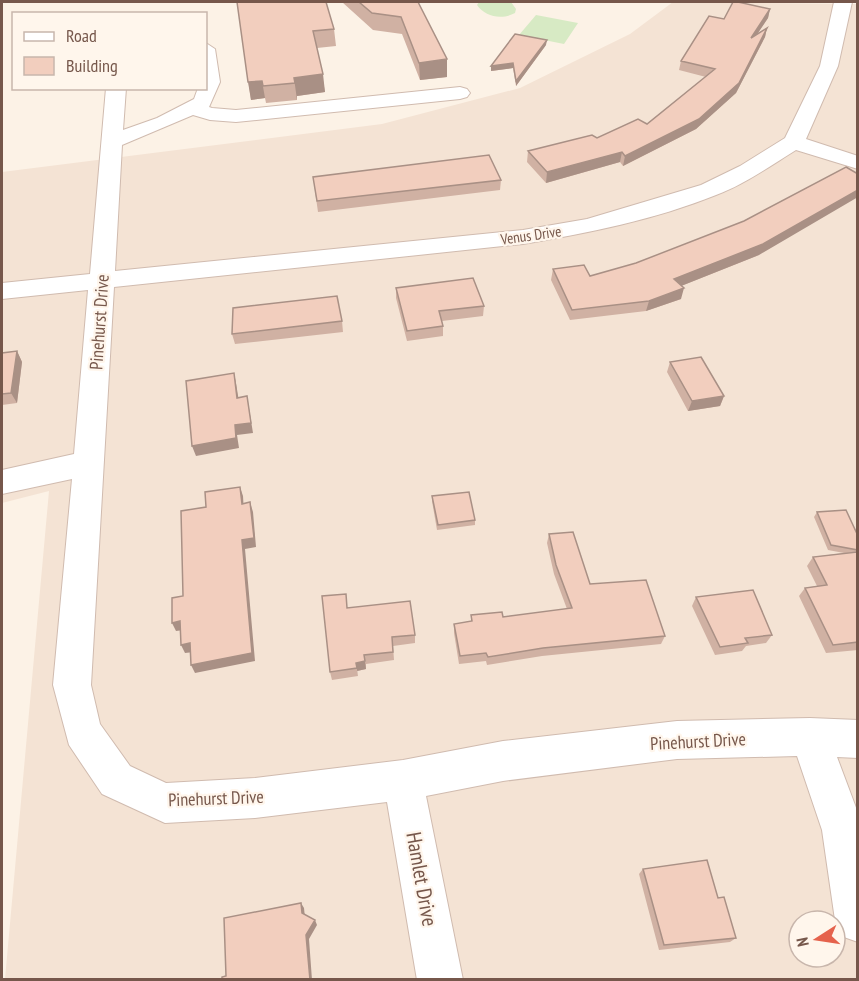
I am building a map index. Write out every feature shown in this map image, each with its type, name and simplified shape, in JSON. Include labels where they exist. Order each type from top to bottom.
[{"type":"street","points":[[843,2],[829,66],[794,142],[858,163]]},
{"type":"street","points":[[114,141],[164,122],[203,102],[210,82],[207,57]]},
{"type":"street","name":"Pinehurst Drive","points":[[116,90],[114,141],[109,180],[72,685],[83,732],[116,780],[165,803],[255,798],[403,780],[503,761],[677,740],[810,737],[858,739]]},
{"type":"street","points":[[191,108],[210,114],[236,116],[460,93]]},
{"type":"street","name":"Venus Drive","points":[[2,291],[523,237],[588,226],[653,209],[709,190],[748,171],[794,142]]},
{"type":"street","points":[[2,482],[88,463]]},
{"type":"street","points":[[810,737],[843,830],[857,920]]},
{"type":"street","name":"Hamlet Drive","points":[[403,780],[440,980]]},
{"type":"shaded area","points":[[673,2],[857,4],[857,979],[5,979],[49,491],[2,503],[2,172],[382,124],[520,88],[630,34]]},
{"type":"green space","points":[[479,2],[511,2],[516,9],[515,13],[499,17],[489,15],[480,9],[477,5]]},
{"type":"green space","points":[[536,15],[578,23],[564,44],[519,35]]},
{"type":"building","points":[[237,2],[326,2],[334,29],[313,31],[323,74],[294,78],[295,83],[263,86],[262,81],[248,82]]},
{"type":"building","points":[[359,2],[418,2],[447,59],[419,63],[401,17],[372,13]]},
{"type":"building","points":[[733,2],[770,9],[751,38],[767,28],[739,83],[699,119],[625,156],[622,152],[547,172],[528,151],[592,135],[597,138],[638,119],[647,124],[715,69],[681,61],[709,16],[724,19]]},
{"type":"building","points":[[515,34],[547,40],[516,81],[513,63],[491,66]]},
{"type":"building","points":[[489,155],[501,180],[317,201],[313,177]]},
{"type":"building","points":[[846,167],[858,174],[858,190],[763,244],[674,279],[684,288],[649,301],[572,310],[553,269],[584,265],[590,276],[636,263],[744,221]]},
{"type":"building","points":[[473,278],[484,306],[439,311],[443,326],[407,331],[396,288]]},
{"type":"building","points":[[337,296],[342,321],[232,334],[233,308]]},
{"type":"building","points":[[17,351],[11,393],[2,394],[2,353]]},
{"type":"building","points":[[701,357],[724,396],[692,401],[670,362]]},
{"type":"building","points":[[234,373],[237,398],[247,396],[251,423],[235,425],[236,438],[192,446],[186,381]]},
{"type":"building","points":[[240,487],[242,504],[250,502],[254,538],[242,540],[252,653],[191,665],[190,643],[181,645],[180,621],[172,623],[172,598],[183,596],[181,511],[206,507],[205,492]]},
{"type":"building","points":[[469,492],[475,520],[438,525],[432,496]]},
{"type":"building","points":[[846,510],[858,536],[858,550],[831,545],[817,512]]},
{"type":"building","points":[[573,532],[590,584],[646,580],[665,636],[543,648],[488,657],[486,653],[460,656],[454,624],[472,621],[471,615],[502,612],[503,617],[572,608],[556,565],[549,534]]},
{"type":"building","points":[[857,552],[858,642],[833,645],[805,588],[827,585],[813,557]]},
{"type":"building","points":[[753,590],[772,635],[745,638],[748,643],[720,647],[696,597]]},
{"type":"building","points":[[346,594],[347,608],[410,601],[415,635],[392,637],[393,652],[364,655],[365,661],[356,663],[357,668],[330,672],[322,596]]},
{"type":"building","points":[[707,860],[718,898],[724,897],[736,938],[664,945],[643,869]]},
{"type":"building","points":[[301,903],[302,913],[315,920],[306,935],[310,980],[222,980],[222,977],[226,976],[224,918]]}]
